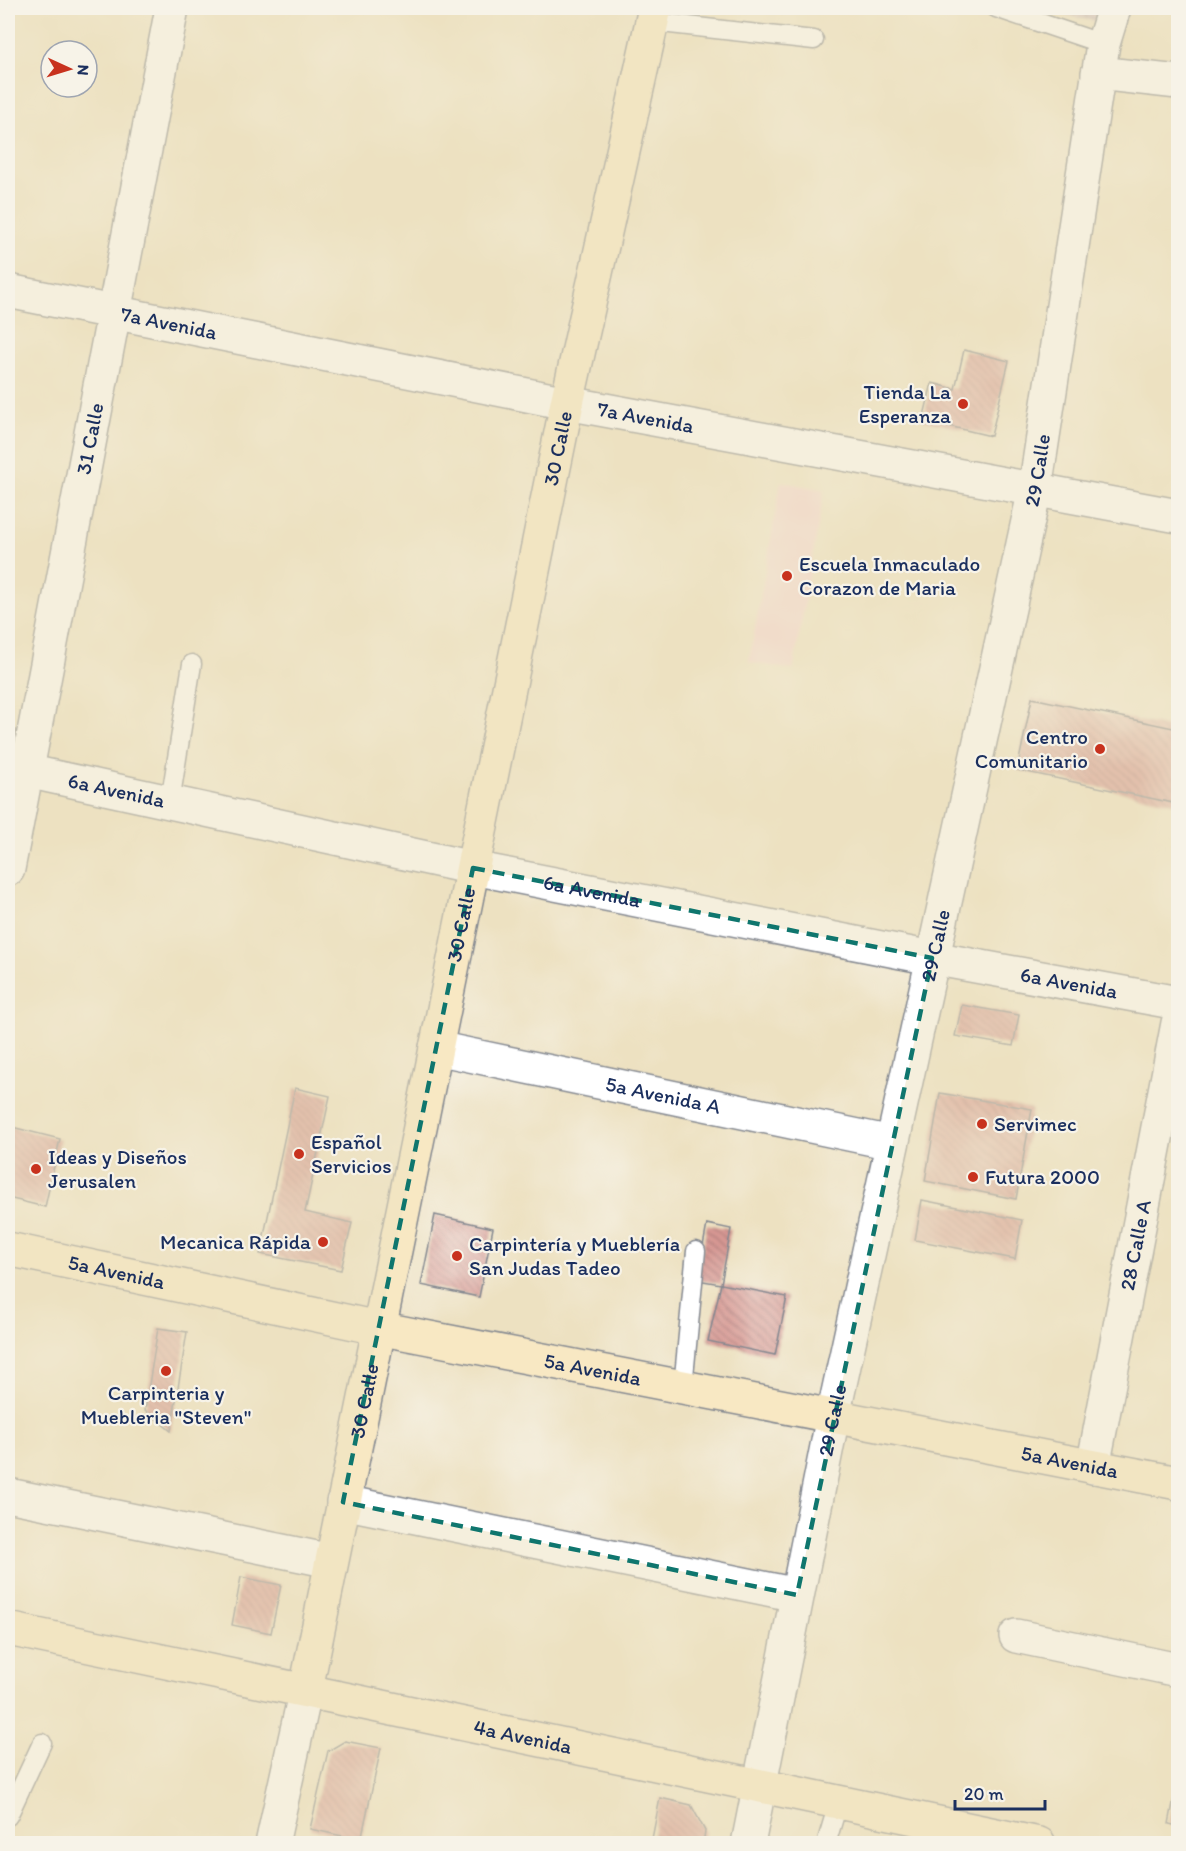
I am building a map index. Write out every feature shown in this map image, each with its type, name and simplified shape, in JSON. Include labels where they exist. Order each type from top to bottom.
[{"type":"main road","name":"30 Calle","points":[[306,1689],[567,403],[654,15]]},
{"type":"main road","name":"5a Avenida","points":[[8,1249],[378,1328],[1179,1483]]},
{"type":"main road","name":"4a Avenida","points":[[8,1629],[306,1689],[758,1788],[1039,1844]]},
{"type":"street","name":"31 Calle","points":[[8,869],[17,769],[114,312],[172,8]]},
{"type":"street","name":"29 Calle","points":[[748,1844],[833,1416],[1035,489],[1101,59],[1114,8]]},
{"type":"street","points":[[1101,59],[1179,82]]},
{"type":"street","name":"7a Avenida","points":[[8,291],[567,403],[1179,516]]},
{"type":"street","name":"6a Avenida","points":[[17,769],[472,868],[932,958],[1179,1003]]},
{"type":"street","name":"28 Calle A","points":[[1092,1467],[1179,1023]]},
{"type":"street","name":"5a Avenida A","points":[[436,1048],[892,1143]]},
{"type":"street","points":[[8,1495],[331,1561]]},
{"type":"street","points":[[343,1502],[797,1595]]},
{"type":"street","points":[[1017,1636],[1179,1670]]},
{"type":"street","name":"30 Calle","points":[[272,1844],[306,1689]]},
{"type":"lane","points":[[996,8],[1101,59]]},
{"type":"lane","points":[[654,15],[814,40]]},
{"type":"lane","points":[[170,802],[192,664]]},
{"type":"lane","points":[[683,1387],[696,1251]]},
{"type":"lane","points":[[8,1816],[42,1743]]},
{"type":"lane","points":[[826,1844],[838,1804]]},
{"type":"highlighted area","points":[[473,868],[932,958],[797,1595],[343,1502]]},
{"type":"shaded area","points":[[1028,8],[1099,8],[1094,21]]},
{"type":"shaded area","name":"Escuela Inmaculado Corazon de Maria","points":[[781,482],[824,490],[793,670],[749,662]]},
{"type":"building","name":"Tienda La Esperanza","points":[[964,350],[1009,361],[991,436],[923,420],[932,383],[955,389]]},
{"type":"building","name":"Centro Comunitario","points":[[1032,698],[1178,729],[1178,804],[1017,770]]},
{"type":"building","points":[[962,1005],[1019,1015],[1013,1046],[955,1036]]},
{"type":"building","name":"Español Servicios","points":[[295,1088],[330,1096],[305,1212],[352,1223],[341,1270],[260,1254]]},
{"type":"building","points":[[940,1093],[1032,1109],[1016,1199],[925,1181]]},
{"type":"building","name":"Ideas y Diseños Jerusalen","points":[[8,1126],[60,1139],[45,1207],[8,1198]]},
{"type":"building","points":[[922,1200],[1022,1220],[1015,1259],[915,1240]]},
{"type":"building","name":"Carpintería y Mueblería San Judas Tadeo","points":[[435,1215],[493,1228],[479,1297],[421,1285]]},
{"type":"building","points":[[707,1224],[731,1229],[721,1284],[697,1280]]},
{"type":"building","points":[[721,1284],[787,1297],[775,1355],[708,1341]]},
{"type":"building","name":"Carpinteria y Muebleria \"Steven\"","points":[[158,1328],[187,1332],[171,1431],[145,1410]]},
{"type":"building","points":[[241,1577],[281,1585],[271,1633],[232,1625]]},
{"type":"building","points":[[345,1741],[381,1748],[361,1840],[310,1829],[328,1751]]},
{"type":"building","points":[[1178,1782],[1178,1826],[1169,1824]]},
{"type":"building","points":[[660,1798],[691,1805],[705,1831],[703,1844],[651,1844]]},
{"type":"place","name":"Tienda La Esperanza","points":[[963,404]]},
{"type":"place","name":"Escuela Inmaculado Corazon de Maria","points":[[787,576]]},
{"type":"place","name":"Centro Comunitario","points":[[1100,749]]},
{"type":"place","name":"Servimec","points":[[982,1124]]},
{"type":"place","name":"Español Servicios","points":[[299,1154]]},
{"type":"place","name":"Ideas y Diseños Jerusalen","points":[[36,1169]]},
{"type":"place","name":"Futura 2000","points":[[973,1177]]},
{"type":"place","name":"Mecanica Rápida","points":[[323,1242]]},
{"type":"place","name":"Carpintería y Mueblería San Judas Tadeo","points":[[457,1256]]},
{"type":"place","name":"Carpinteria y Muebleria \"Steven\"","points":[[166,1371]]}]
